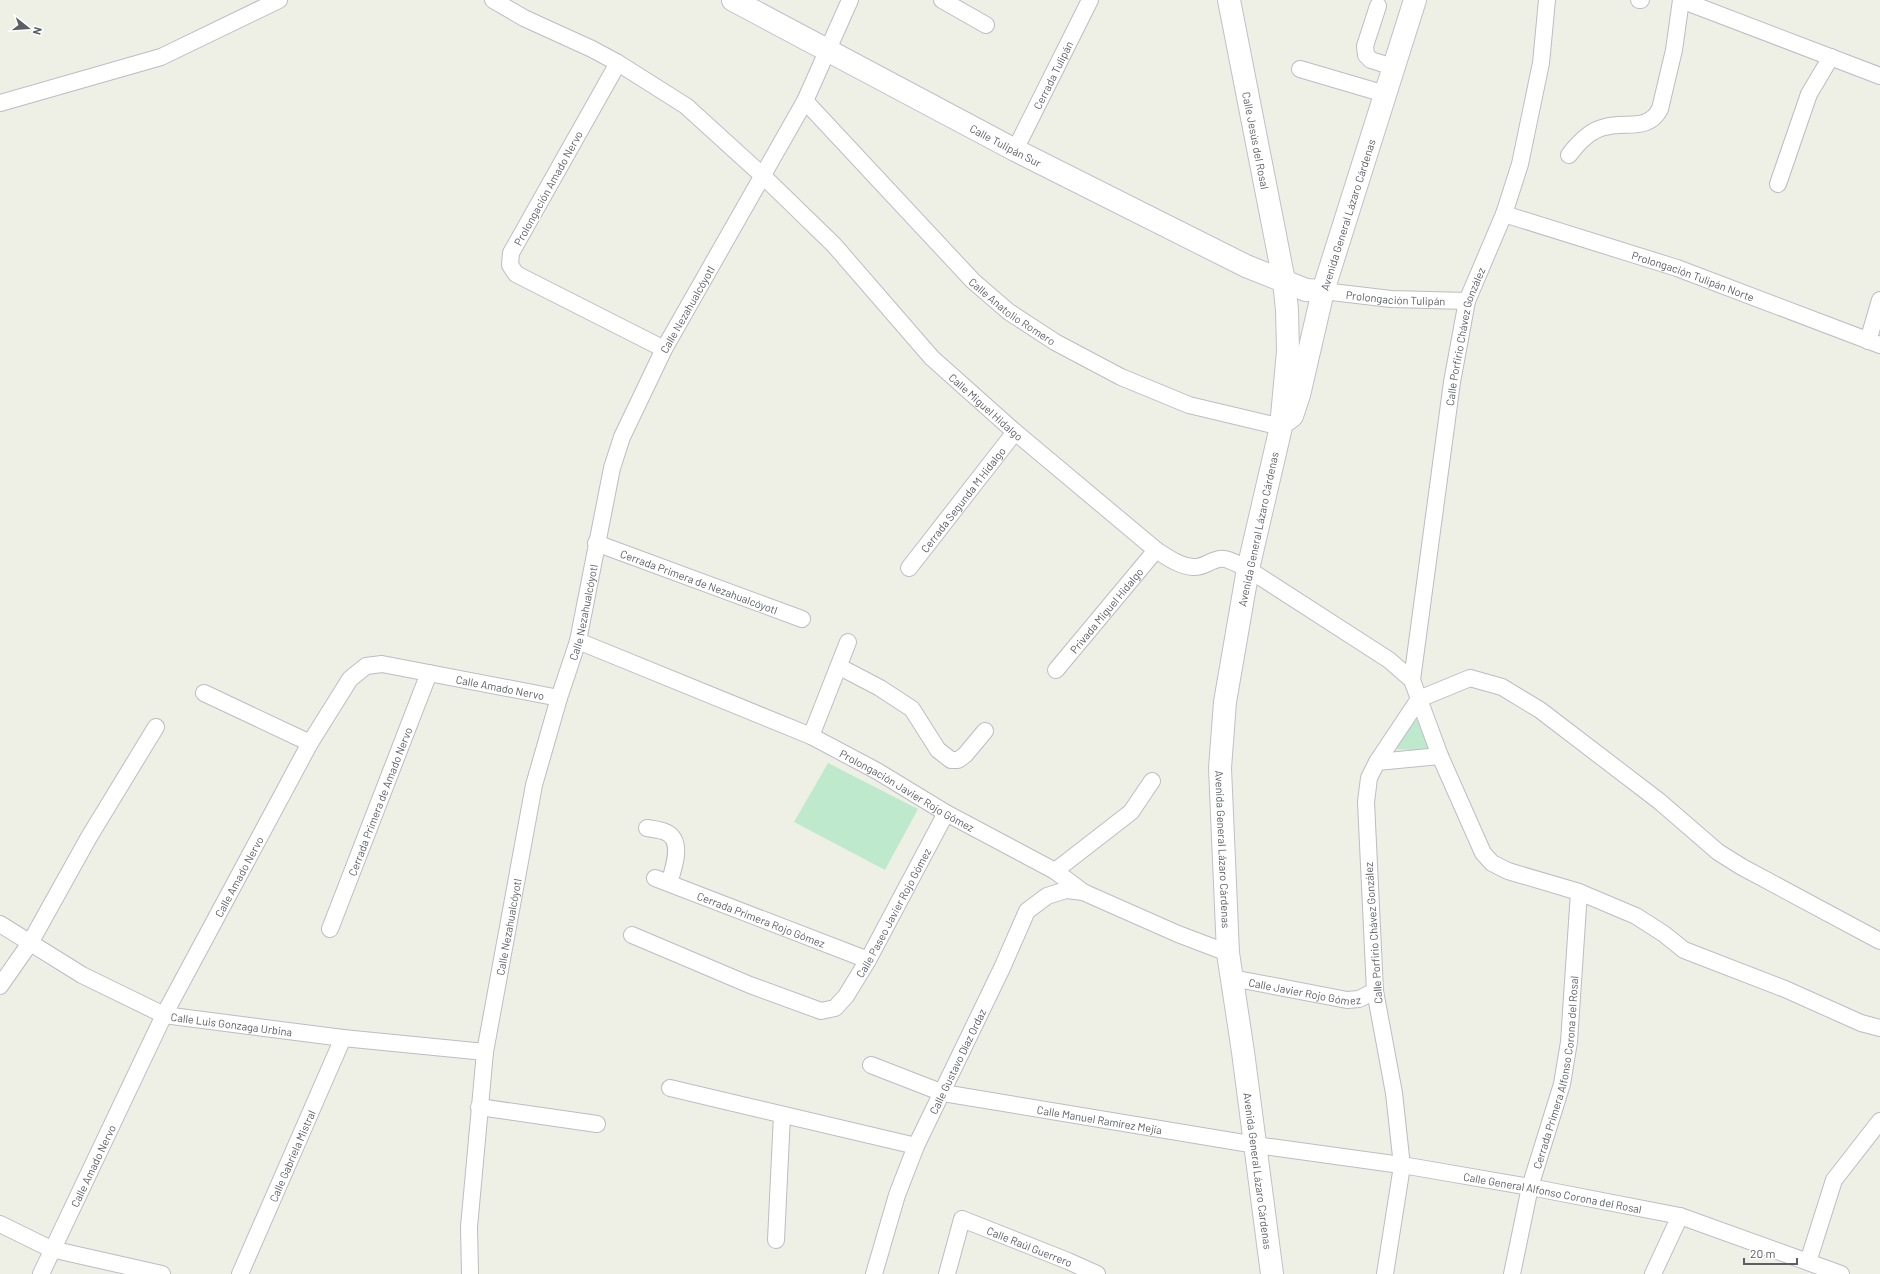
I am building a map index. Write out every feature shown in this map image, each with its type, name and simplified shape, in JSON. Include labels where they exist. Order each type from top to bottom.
[{"type":"street","points":[[0,103],[161,57],[279,0]]},
{"type":"street","name":"Calle Miguel Hidalgo","points":[[493,0],[524,18],[592,49],[618,63],[686,106],[762,175],[834,245],[932,358],[1015,432],[1156,550],[1178,563],[1193,567],[1205,566],[1220,559],[1228,560],[1248,569],[1390,660],[1412,680]]},
{"type":"street","name":"Calle Tulipán Sur","points":[[733,0],[779,23],[827,51],[1015,150],[1246,266],[1306,290],[1323,291]]},
{"type":"street","name":"Calle Nezahualcóyotl","points":[[470,1274],[469,1227],[485,1052],[534,785],[559,698],[578,641],[596,543],[612,468],[622,436],[664,349],[805,101],[850,0]]},
{"type":"street","points":[[942,0],[986,24]]},
{"type":"street","name":"Cerrada Tulipán","points":[[1015,150],[1090,0]]},
{"type":"street","name":"Calle Jesús del Rosal","points":[[1229,0],[1284,281]]},
{"type":"street","name":"Avenida General Lázaro Cárdenas","points":[[1281,427],[1292,416],[1299,395],[1323,291],[1415,0]]},
{"type":"street","name":"Calle Porfirio Chávez González","points":[[1412,680],[1452,382],[1467,301],[1504,214],[1520,164],[1541,63],[1547,0]]},
{"type":"street","points":[[1569,155],[1577,144],[1593,132],[1605,127],[1648,123],[1655,118],[1660,109],[1674,50],[1681,0],[1880,76]]},
{"type":"street","points":[[1378,6],[1365,46],[1366,55],[1371,60],[1393,67]]},
{"type":"street","points":[[1778,184],[1809,94],[1831,57]]},
{"type":"street","name":"Prolongación Amado Nervo","points":[[618,63],[511,253],[510,265],[516,274],[664,349]]},
{"type":"street","points":[[1300,69],[1385,94]]},
{"type":"street","name":"Calle Anatolio Romero","points":[[805,101],[973,281],[1009,312],[1055,342],[1121,377],[1188,406],[1281,427]]},
{"type":"street","name":"Prolongación Tulipán Norte","points":[[1504,214],[1677,268],[1874,343]]},
{"type":"street","name":"Avenida General Lázaro Cárdenas","points":[[1267,1269],[1256,1145],[1228,953],[1220,768],[1225,702],[1248,569],[1281,427],[1288,351],[1287,310],[1284,281]]},
{"type":"street","name":"Prolongación Tulipán","points":[[1323,291],[1391,299],[1467,301]]},
{"type":"street","points":[[1874,343],[1880,300]]},
{"type":"street","name":"Cerrada Segunda M Hidalgo","points":[[909,568],[1015,432]]},
{"type":"street","name":"Cerrada Primera de Nezahualcóyotl","points":[[596,543],[802,620]]},
{"type":"street","name":"Privada Miguel Hidalgo","points":[[1056,670],[1156,550]]},
{"type":"street","name":"Prolongación Javier Rojo Gómez","points":[[578,641],[811,736],[877,771],[946,813],[1054,871],[1083,892],[1178,934],[1228,953]]},
{"type":"street","points":[[811,736],[840,667],[848,642]]},
{"type":"street","name":"Calle Amado Nervo","points":[[41,1274],[51,1249],[164,1015],[310,743],[350,679],[366,666],[382,664],[559,698]]},
{"type":"street","points":[[840,667],[880,688],[912,709],[938,750],[951,760],[958,760],[965,755],[985,731]]},
{"type":"street","name":"Cerrada Primera de Amado Nervo","points":[[330,929],[429,673]]},
{"type":"street","points":[[1419,700],[1470,678],[1502,687],[1553,720],[1659,801],[1730,860],[1880,942]]},
{"type":"street","points":[[1412,680],[1440,756],[1483,853],[1492,863],[1508,871],[1579,892],[1636,916],[1664,934],[1684,950],[1785,989],[1861,1023],[1880,1028]]},
{"type":"street","points":[[204,693],[310,743]]},
{"type":"street","name":"Calle Porfirio Chávez González","points":[[1385,1274],[1402,1166],[1394,1093],[1375,991],[1366,802],[1369,778],[1377,762],[1419,700]]},
{"type":"street","points":[[0,986],[30,943],[89,837],[156,727]]},
{"type":"street","points":[[1377,762],[1440,756]]},
{"type":"street","points":[[1054,871],[1130,812],[1152,781]]},
{"type":"street","name":"Calle Paseo Javier Rojo Gómez","points":[[632,935],[750,985],[821,1011],[835,1008],[846,996],[868,960],[946,813]]},
{"type":"street","name":"Cerrada Primera Rojo Gómez","points":[[647,828],[669,834],[675,842],[676,857],[662,881],[868,960]]},
{"type":"street","name":"Calle Gustavo Díaz Ordaz","points":[[874,1274],[897,1195],[916,1146],[943,1093],[1027,911],[1047,896],[1066,890],[1083,892]]},
{"type":"street","name":"Cerrada Primera Alfonso Corona del Rosal","points":[[1512,1274],[1530,1187],[1562,1084],[1569,1042],[1579,892]]},
{"type":"street","name":"Calle Luis Gonzaga Urbina","points":[[0,924],[82,975],[164,1015],[343,1038],[485,1052]]},
{"type":"street","name":"Calle Javier Rojo Gómez","points":[[1232,978],[1347,1000],[1359,999],[1375,991]]},
{"type":"street","name":"Calle Gabriela Mistral","points":[[240,1274],[343,1038]]},
{"type":"street","name":"Calle Manuel Ramírez Mejía","points":[[871,1065],[943,1093],[1256,1145]]},
{"type":"street","points":[[670,1088],[916,1146]]},
{"type":"street","points":[[479,1107],[597,1124]]},
{"type":"street","points":[[776,1240],[782,1115]]},
{"type":"street","points":[[1808,1262],[1834,1180],[1880,1121]]},
{"type":"street","name":"Calle General Alfonso Corona del Rosal","points":[[1256,1145],[1402,1166],[1530,1187],[1680,1216],[1808,1262],[1834,1273]]},
{"type":"street","points":[[1653,1274],[1680,1216]]},
{"type":"street","name":"Calle Raúl Guerrero","points":[[947,1274],[962,1219],[1066,1267],[1097,1274]]},
{"type":"street","points":[[0,1224],[51,1249],[162,1274]]},
{"type":"green space","points":[[1421,714],[1435,751],[1392,749]]},
{"type":"green space","points":[[828,763],[918,809],[885,870],[794,822]]}]
